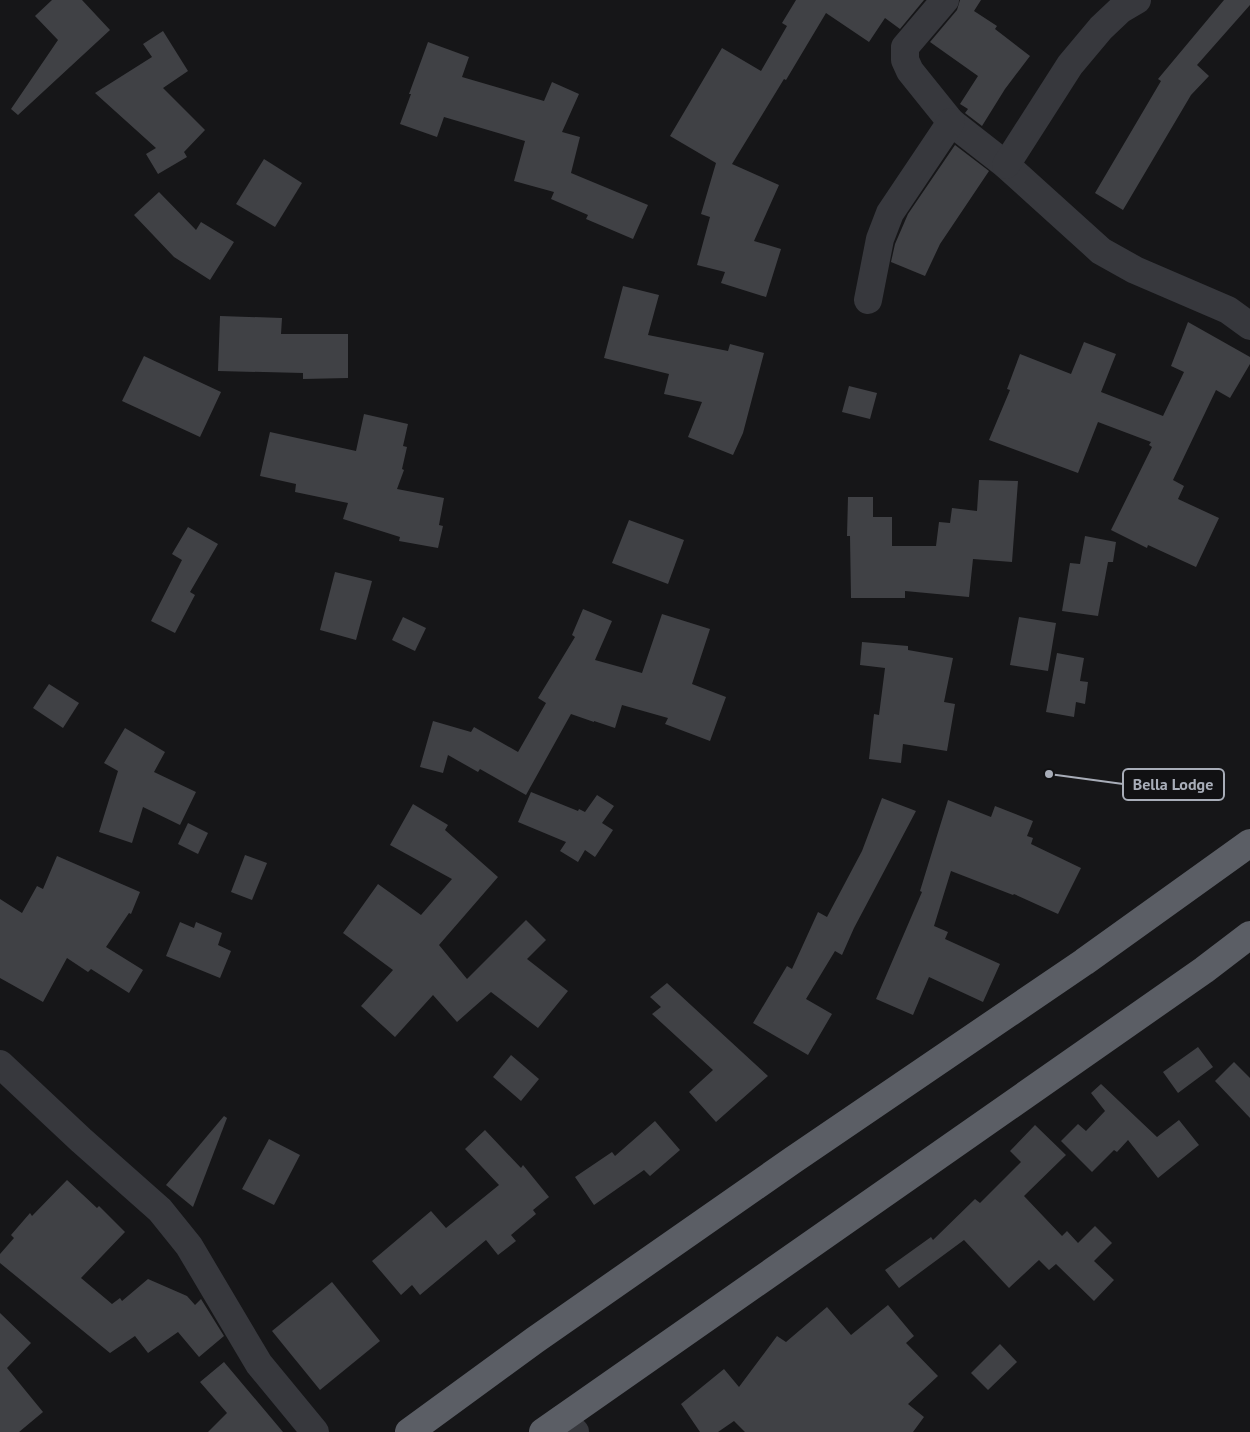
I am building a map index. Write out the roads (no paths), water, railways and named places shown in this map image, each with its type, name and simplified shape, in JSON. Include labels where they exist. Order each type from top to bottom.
[{"type":"highway","points":[[409,1432],[575,1312],[801,1154],[1084,962],[1250,844]]},
{"type":"highway","points":[[560,1428],[1204,970],[1250,935]]},
{"type":"street","points":[[945,0],[905,47],[904,54],[910,71],[951,122],[1006,165],[1101,251],[1135,270],[1228,310],[1250,326]]},
{"type":"street","points":[[1006,165],[1070,65],[1101,28],[1120,10],[1137,0]]},
{"type":"street","points":[[868,300],[880,239],[890,214],[951,122]]},
{"type":"street","points":[[0,1064],[81,1140],[160,1210],[189,1246],[259,1364],[315,1432]]},
{"type":"place","name":"Bella Lodge","points":[[1049,774]]}]
